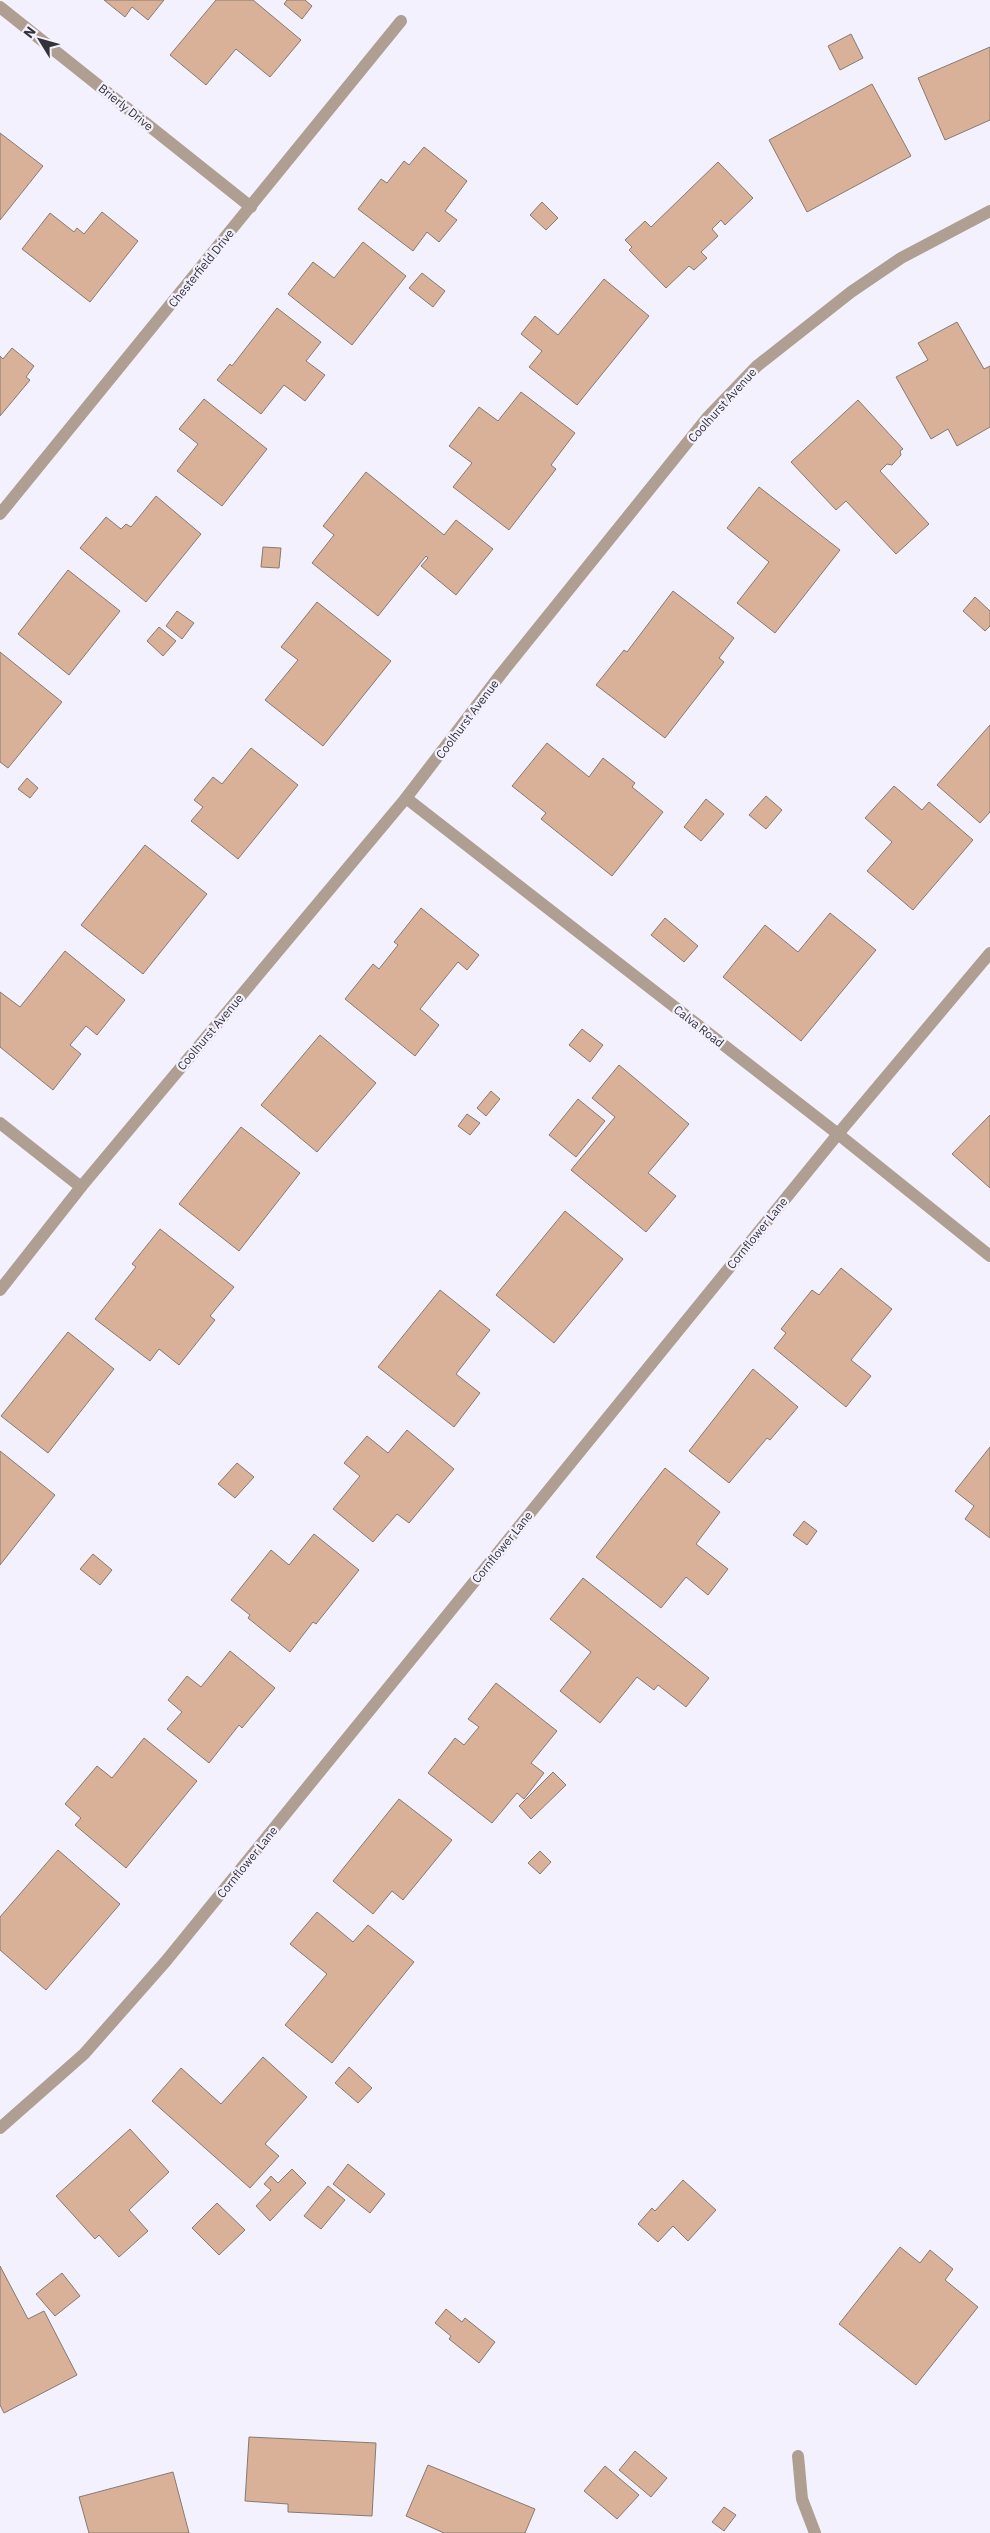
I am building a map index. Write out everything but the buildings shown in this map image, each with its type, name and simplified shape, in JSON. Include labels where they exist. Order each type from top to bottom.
[{"type":"street","name":"Brierly Drive","points":[[0,6],[251,207]]},
{"type":"street","name":"Chesterfield Drive","points":[[0,514],[401,21]]},
{"type":"street","name":"Coolhurst Avenue","points":[[0,1290],[81,1187],[406,798],[501,674],[707,418],[757,366],[851,292],[901,258],[990,211]]},
{"type":"street","name":"Calva Road","points":[[406,798],[838,1134],[990,1256]]},
{"type":"street","name":"Cornflower Lane","points":[[0,2128],[84,2054],[166,1961],[838,1134],[990,953]]},
{"type":"street","points":[[0,1123],[81,1187]]},
{"type":"street","points":[[798,2456],[802,2499],[815,2533]]}]
